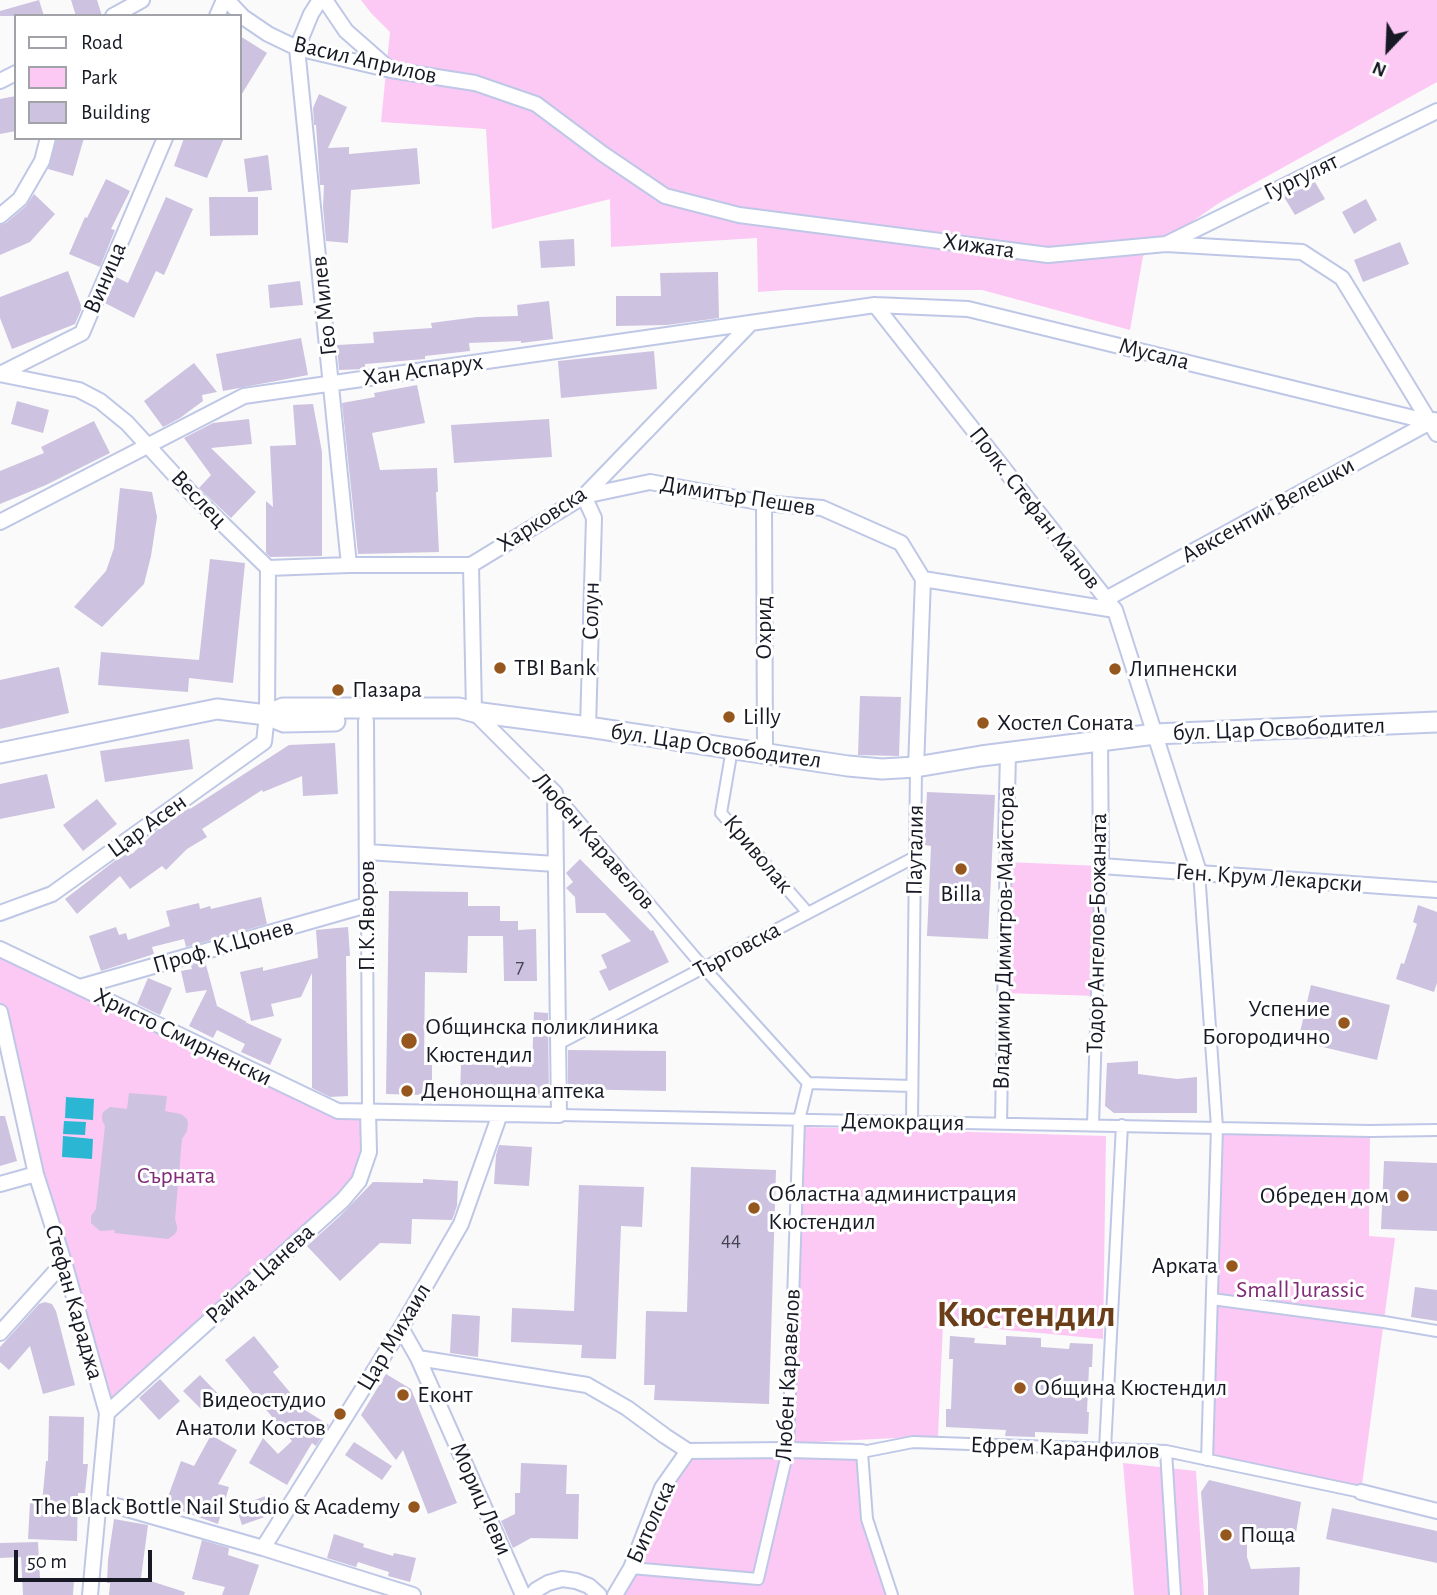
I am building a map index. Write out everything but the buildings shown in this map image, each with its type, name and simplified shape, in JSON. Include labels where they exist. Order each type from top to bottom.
[{"type":"main road","name":"бул. Цар Освободител","points":[[0,753],[217,709],[267,715],[283,708],[459,708],[883,769],[916,767],[1008,752],[1155,734],[1437,722]]},
{"type":"main road","points":[[267,715],[284,722],[458,720],[474,712]]},
{"type":"street","points":[[117,14],[142,0]]},
{"type":"street","name":"Васил Априлов","points":[[226,0],[240,14]]},
{"type":"street","points":[[297,48],[307,21],[323,0],[346,31],[391,70]]},
{"type":"street","name":"Васил Априлов","points":[[242,16],[268,34],[297,48],[391,70],[475,83]]},
{"type":"street","name":"Гео Милев","points":[[297,48],[349,565]]},
{"type":"street","name":"Хижата","points":[[475,83],[536,104],[665,196],[739,215],[1048,255],[1166,244],[1302,252],[1342,278],[1435,424]]},
{"type":"street","name":"Гургулят","points":[[1166,244],[1437,111]]},
{"type":"street","points":[[0,216],[20,199],[41,161],[47,140]]},
{"type":"street","name":"Виница","points":[[0,374],[82,332],[164,140]]},
{"type":"street","name":"Хан Аспарух","points":[[0,522],[244,396],[874,304]]},
{"type":"street","name":"Мусала","points":[[874,304],[968,309],[1435,424]]},
{"type":"street","name":"Полк. Стефан Манов","points":[[874,304],[1111,604],[1199,872]]},
{"type":"street","name":"Харковска","points":[[268,568],[471,565],[584,496],[751,323]]},
{"type":"street","name":"Веслец","points":[[0,374],[79,390],[100,401],[127,423],[192,494],[268,568]]},
{"type":"street","name":"Авксентий Велешки","points":[[1111,604],[1435,424]]},
{"type":"street","name":"Димитър Пешев","points":[[584,496],[650,482],[764,503],[822,508],[901,543],[923,579]]},
{"type":"street","name":"Солун","points":[[584,496],[594,518],[589,727]]},
{"type":"street","name":"Охрид","points":[[764,503],[765,753]]},
{"type":"street","points":[[471,565],[474,712]]},
{"type":"street","points":[[267,715],[268,568]]},
{"type":"street","points":[[923,579],[1111,604]]},
{"type":"street","name":"Пауталия","points":[[912,1122],[916,767],[923,579]]},
{"type":"street","name":"Любен Kаравелов","points":[[474,712],[555,793],[704,968],[808,1083],[799,1120],[788,1450],[758,1579],[631,1568]]},
{"type":"street","name":"Цар Асен","points":[[0,913],[52,894],[264,743],[267,715]]},
{"type":"street","name":"П.К.Яворов","points":[[366,721],[368,1112]]},
{"type":"street","name":"Тодор Ангелов-Божаната","points":[[1093,1125],[1101,866],[1100,741]]},
{"type":"street","name":"Криволак","points":[[732,748],[720,813],[808,913]]},
{"type":"street","name":"Владимир Димитров-Майстора","points":[[1001,1123],[1008,752]]},
{"type":"street","points":[[555,793],[559,1115]]},
{"type":"street","points":[[367,852],[556,864]]},
{"type":"street","name":"Търговска","points":[[558,1044],[915,857]]},
{"type":"street","name":"Ген. Крум Лекарски","points":[[1101,866],[1437,890]]},
{"type":"street","points":[[1199,872],[1217,1127],[1207,1460]]},
{"type":"street","name":"Проф. К.Цонев","points":[[80,987],[367,905]]},
{"type":"street","name":"Христо Смирненски","points":[[0,949],[338,1111],[368,1112]]},
{"type":"street","name":"Стефан Караджа","points":[[0,1012],[36,1174],[107,1413],[90,1595]]},
{"type":"street","points":[[808,1083],[912,1086]]},
{"type":"street","name":"Демокрация","points":[[368,1112],[1370,1131],[1437,1130]]},
{"type":"street","name":"Райна Цанева","points":[[107,1413],[343,1200],[359,1181],[369,1152],[368,1112]]},
{"type":"street","name":"Цар Михаил","points":[[263,1548],[401,1328],[461,1224],[500,1114]]},
{"type":"street","points":[[1105,1449],[1122,1125]]},
{"type":"street","points":[[0,1184],[36,1174]]},
{"type":"street","points":[[0,1333],[64,1262]]},
{"type":"street","points":[[1212,1299],[1437,1331]]},
{"type":"street","name":"Мориц Леви","points":[[401,1328],[418,1359],[523,1595]]},
{"type":"street","points":[[418,1359],[587,1385],[627,1408],[688,1451]]},
{"type":"street","name":"Ефрем Каранфилов","points":[[688,1451],[862,1452],[913,1442],[1166,1451],[1362,1492],[1437,1511]]},
{"type":"street","name":"Битолска","points":[[615,1595],[631,1568],[662,1488],[688,1451]]},
{"type":"street","points":[[1166,1451],[1175,1595]]},
{"type":"street","points":[[862,1452],[867,1519],[892,1595]]},
{"type":"street","points":[[99,1501],[413,1595]]},
{"type":"street","points":[[531,1595],[548,1583],[562,1579],[589,1586],[599,1595]]},
{"type":"green space","points":[[361,0],[1437,0],[1437,82],[1219,203],[1143,256],[1130,330],[982,290],[758,292],[757,238],[611,247],[610,199],[492,229],[486,129],[381,122],[390,32]]},
{"type":"green space","points":[[1006,862],[1101,866],[1096,996],[1003,993]]},
{"type":"green space","name":"Сърната","points":[[0,949],[338,1111],[368,1112],[359,1181],[107,1413],[0,1012]]},
{"type":"green space","points":[[804,1127],[1106,1136],[1103,1339],[943,1324],[938,1436],[794,1443]]},
{"type":"green space","name":"Small Jurassic","points":[[1217,1127],[1370,1131],[1369,1236],[1395,1238],[1361,1492],[1207,1460]]},
{"type":"green space","points":[[688,1451],[862,1452],[867,1519],[897,1595],[624,1595],[631,1568]]},
{"type":"green space","points":[[1123,1463],[1196,1471],[1204,1595],[1134,1595]]},
{"type":"water","points":[[66,1097],[94,1099],[93,1120],[65,1118]]},
{"type":"water","points":[[64,1121],[86,1122],[85,1135],[63,1134]]},
{"type":"water","points":[[63,1136],[93,1139],[92,1159],[62,1157]]},
{"type":"place","name":"TBI Bank","points":[[500,668]]},
{"type":"place","name":"Липненски","points":[[1115,669]]},
{"type":"place","name":"Пазара","points":[[338,690]]},
{"type":"place","name":"Lilly","points":[[729,717]]},
{"type":"place","name":"Хостел Соната","points":[[983,723]]},
{"type":"place","name":"Billa","points":[[961,869]]},
{"type":"place","name":"Успение Богородично","points":[[1344,1023]]},
{"type":"place","name":"Общинска поликлиника Кюстендил","points":[[409,1041]]},
{"type":"place","name":"Денонощна аптека","points":[[407,1091]]},
{"type":"place","name":"Обреден дом","points":[[1403,1196]]},
{"type":"place","name":"Областна администрация Кюстендил","points":[[754,1208]]},
{"type":"place","name":"Арката","points":[[1232,1266]]},
{"type":"place","name":"Община Кюстендил","points":[[1020,1388]]},
{"type":"place","name":"Еконт","points":[[403,1395]]},
{"type":"place","name":"Видеостудио Анатоли Костов","points":[[340,1414]]},
{"type":"place","name":"The Black Bottle Nail Studio & Academy","points":[[414,1507]]},
{"type":"place","name":"Поща","points":[[1226,1535]]},
{"type":"district","name":"Кюстендил","points":[[1026,1315]]}]
